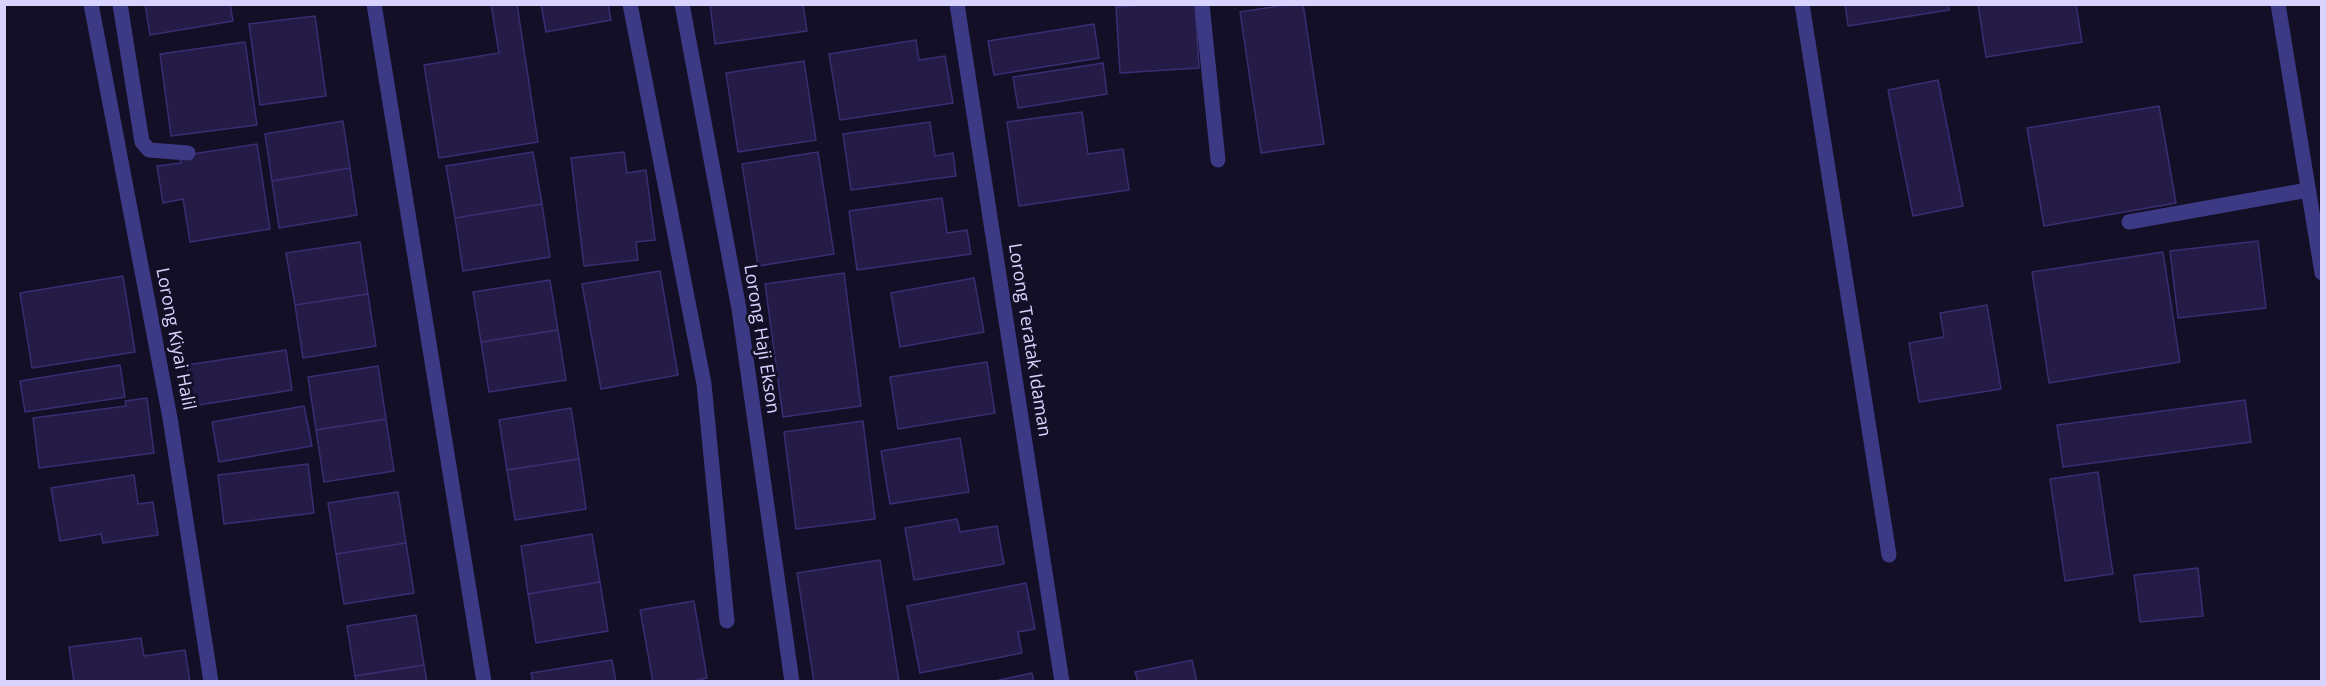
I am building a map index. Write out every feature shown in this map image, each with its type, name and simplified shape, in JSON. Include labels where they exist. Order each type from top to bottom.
[{"type":"street","name":"Lorong Kiyai Halil","points":[[91,4],[170,418],[211,681]]},
{"type":"street","points":[[120,4],[142,142],[149,150],[188,153]]},
{"type":"street","points":[[374,4],[484,681]]},
{"type":"street","points":[[630,4],[704,384],[727,621]]},
{"type":"street","name":"Lorong Haji Ekson","points":[[682,4],[739,309],[792,681]]},
{"type":"street","name":"Lorong Teratak Idaman","points":[[957,4],[1062,681]]},
{"type":"street","points":[[1202,4],[1218,160]]},
{"type":"street","points":[[1802,4],[1889,555]]},
{"type":"street","points":[[2278,4],[2322,273]]},
{"type":"street","points":[[2129,222],[2308,190]]},
{"type":"building","points":[[145,4],[230,4],[233,21],[150,35]]},
{"type":"building","points":[[491,4],[517,4],[538,142],[439,158],[424,65],[499,53]]},
{"type":"building","points":[[541,4],[608,4],[611,20],[546,32]]},
{"type":"building","points":[[710,4],[803,4],[807,31],[715,44]]},
{"type":"building","points":[[1195,4],[1199,68],[1120,73],[1116,7]]},
{"type":"building","points":[[1303,4],[1324,144],[1261,153],[1240,12]]},
{"type":"building","points":[[1845,4],[1948,4],[1949,10],[1848,26]]},
{"type":"building","points":[[1978,4],[2076,4],[2082,42],[1986,57]]},
{"type":"building","points":[[315,16],[326,96],[260,105],[249,24]]},
{"type":"building","points":[[1094,24],[1099,58],[994,75],[988,41]]},
{"type":"building","points":[[916,40],[919,60],[945,56],[953,103],[840,120],[829,54]]},
{"type":"building","points":[[245,42],[257,125],[171,136],[160,54]]},
{"type":"building","points":[[804,61],[816,140],[738,152],[726,73]]},
{"type":"building","points":[[1103,63],[1107,94],[1018,108],[1013,77]]},
{"type":"building","points":[[1938,80],[1963,206],[1913,216],[1888,90]]},
{"type":"building","points":[[2159,106],[2176,203],[2044,226],[2027,128]]},
{"type":"building","points":[[1082,112],[1088,154],[1123,149],[1129,190],[1019,206],[1007,122]]},
{"type":"building","points":[[343,121],[350,168],[272,181],[265,134]]},
{"type":"building","points":[[930,122],[935,156],[953,153],[956,176],[851,190],[843,134]]},
{"type":"building","points":[[257,144],[270,229],[190,242],[183,199],[163,203],[157,166],[181,163],[179,156]]},
{"type":"building","points":[[533,152],[542,204],[455,218],[446,166]]},
{"type":"building","points":[[624,152],[627,173],[646,170],[655,240],[636,242],[638,260],[584,266],[571,158]]},
{"type":"building","points":[[818,152],[834,254],[758,266],[742,164]]},
{"type":"building","points":[[350,168],[357,215],[279,228],[272,181]]},
{"type":"building","points":[[942,198],[947,233],[967,230],[971,254],[857,270],[849,211]]},
{"type":"building","points":[[542,204],[550,257],[463,271],[455,218]]},
{"type":"building","points":[[2258,241],[2266,308],[2178,318],[2170,251]]},
{"type":"building","points":[[360,242],[368,294],[295,305],[286,253]]},
{"type":"building","points":[[2163,252],[2180,362],[2049,383],[2032,272]]},
{"type":"building","points":[[660,271],[678,375],[601,389],[582,284]]},
{"type":"building","points":[[844,273],[861,406],[783,417],[765,284]]},
{"type":"building","points":[[123,276],[135,352],[32,368],[20,293]]},
{"type":"building","points":[[974,278],[984,332],[900,347],[891,293]]},
{"type":"building","points":[[550,280],[558,330],[481,342],[473,292]]},
{"type":"building","points":[[368,294],[376,346],[303,358],[295,305]]},
{"type":"building","points":[[1987,305],[2001,389],[1919,402],[1909,343],[1944,337],[1940,313]]},
{"type":"building","points":[[558,330],[566,380],[489,392],[481,342]]},
{"type":"building","points":[[286,350],[292,390],[193,406],[187,365]]},
{"type":"building","points":[[987,362],[995,413],[898,429],[890,377]]},
{"type":"building","points":[[120,365],[125,397],[25,412],[20,381]]},
{"type":"building","points":[[378,366],[386,419],[316,430],[308,377]]},
{"type":"building","points":[[147,398],[154,453],[39,468],[33,418],[126,406],[125,401]]},
{"type":"building","points":[[2245,400],[2251,442],[2063,467],[2057,425]]},
{"type":"building","points":[[304,406],[312,446],[219,462],[212,422]]},
{"type":"building","points":[[571,408],[579,459],[507,470],[499,420]]},
{"type":"building","points":[[386,419],[394,471],[324,482],[316,430]]},
{"type":"building","points":[[863,421],[875,519],[796,529],[784,432]]},
{"type":"building","points":[[960,438],[969,492],[890,504],[881,451]]},
{"type":"building","points":[[579,459],[586,509],[515,520],[507,470]]},
{"type":"building","points":[[308,464],[314,513],[224,524],[218,475]]},
{"type":"building","points":[[2098,472],[2113,574],[2065,581],[2050,479]]},
{"type":"building","points":[[134,475],[138,504],[153,502],[158,535],[103,543],[101,534],[60,541],[51,488]]},
{"type":"building","points":[[398,492],[406,543],[336,554],[328,503]]},
{"type":"building","points":[[957,519],[960,532],[997,526],[1004,564],[914,580],[905,528]]},
{"type":"building","points":[[592,534],[600,582],[528,594],[521,546]]},
{"type":"building","points":[[406,543],[414,593],[344,604],[336,554]]},
{"type":"building","points":[[880,560],[899,682],[814,682],[797,573]]},
{"type":"building","points":[[2198,568],[2203,616],[2140,622],[2134,575]]},
{"type":"building","points":[[600,582],[608,631],[536,643],[528,594]]},
{"type":"building","points":[[1026,583],[1035,629],[1018,632],[1022,653],[920,673],[907,606]]},
{"type":"building","points":[[694,601],[707,678],[688,682],[653,682],[640,610]]},
{"type":"building","points":[[416,615],[424,665],[355,676],[347,626]]},
{"type":"building","points":[[141,638],[144,656],[185,650],[190,682],[74,682],[69,647]]},
{"type":"building","points":[[612,660],[616,682],[533,682],[531,673]]},
{"type":"building","points":[[1192,660],[1197,682],[1138,682],[1135,672]]},
{"type":"building","points":[[424,665],[427,682],[356,682],[355,676]]},
{"type":"building","points":[[1032,673],[1034,682],[990,682]]}]
